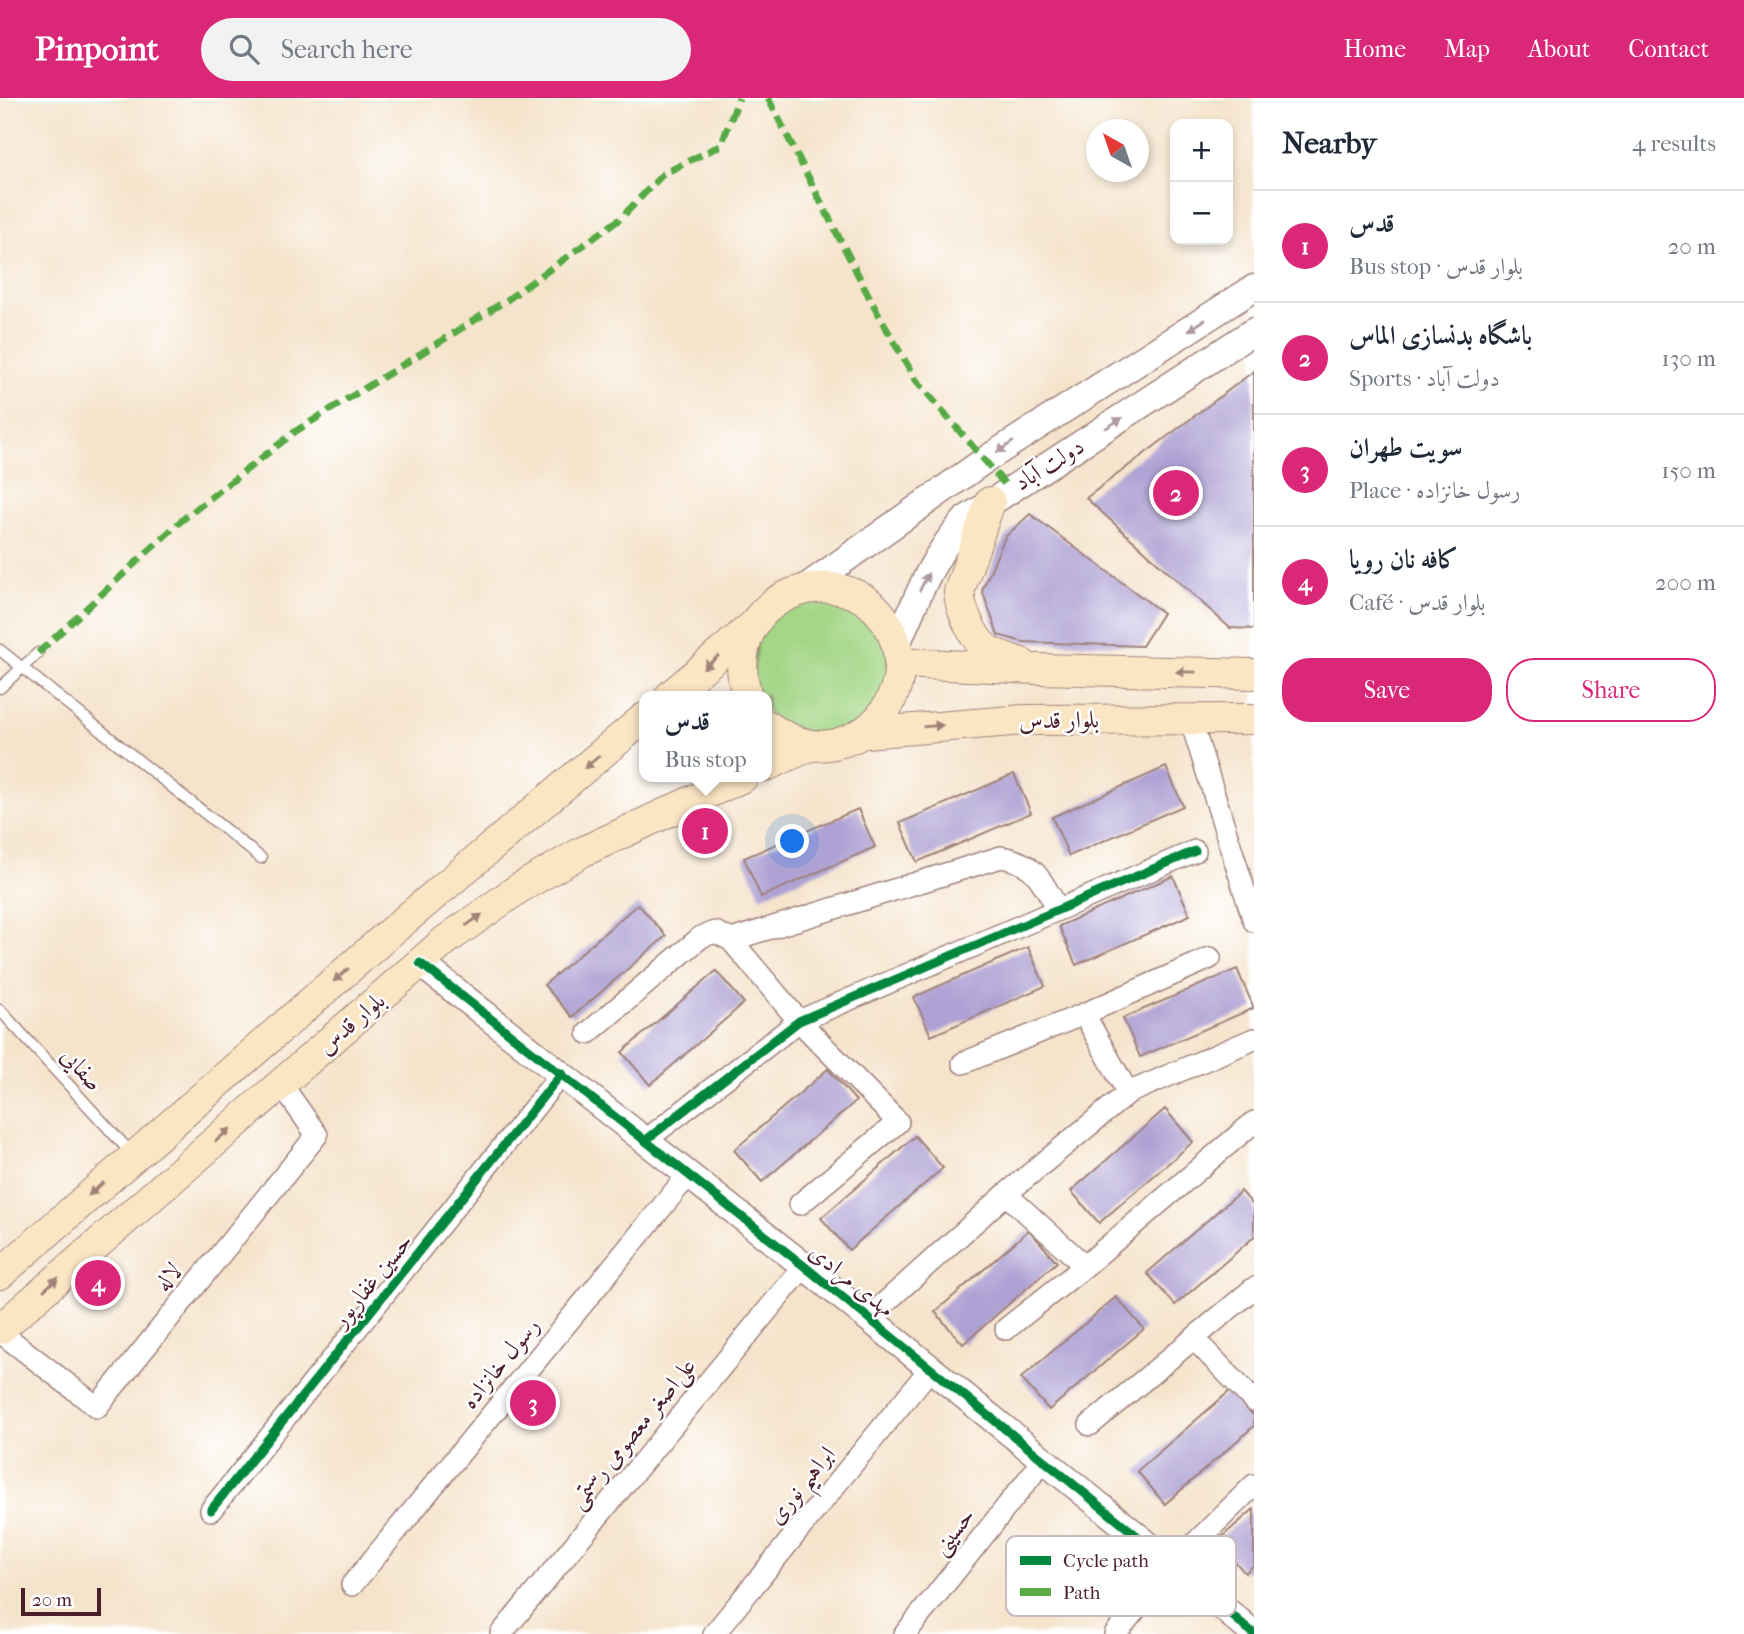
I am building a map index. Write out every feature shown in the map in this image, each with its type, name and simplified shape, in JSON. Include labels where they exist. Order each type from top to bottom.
[{"type":"main road","points":[[990,502],[959,592],[960,606],[988,650],[1038,669]]},
{"type":"main road","points":[[676,691],[752,627],[765,610],[782,597],[822,587],[844,591],[863,600],[878,612],[889,626],[898,653],[898,683],[891,702],[880,719],[864,733],[829,746],[810,746],[785,738],[772,729]]},
{"type":"main road","points":[[745,691],[741,677],[742,651],[752,627]]},
{"type":"main road","name":"بلوار قدس","points":[[898,653],[1038,669],[1254,674]]},
{"type":"main road","name":"بلوار قدس","points":[[864,733],[1024,720],[1254,719]]},
{"type":"main road","name":"بلوار قدس","points":[[0,1274],[393,930],[639,722]]},
{"type":"main road","points":[[772,763],[810,746]]},
{"type":"main road","name":"بلوار قدس","points":[[0,1331],[446,940],[518,889],[572,858],[732,782]]},
{"type":"street","points":[[802,590],[985,460],[1254,288]]},
{"type":"street","name":"دولت آباد","points":[[898,653],[922,587],[946,542],[966,519],[1254,331]]},
{"type":"street","points":[[1189,718],[1254,920]]},
{"type":"street","points":[[646,1140],[799,1021],[1195,851]]},
{"type":"street","points":[[731,940],[1001,858],[1020,860],[1037,874],[1058,909]]},
{"type":"street","points":[[588,1033],[701,937],[715,932],[731,940],[799,1021],[898,1122],[800,1204]]},
{"type":"street","points":[[963,1063],[1084,1014],[1210,958]]},
{"type":"street","name":"مهدی مرادی","points":[[420,963],[689,1174],[1137,1536]]},
{"type":"street","points":[[1084,1014],[1128,1093]]},
{"type":"street","points":[[868,1318],[1006,1194],[1128,1093],[1254,1039]]},
{"type":"street","name":"حسین غفارپور","points":[[211,1510],[562,1073]]},
{"type":"street","name":"لاله","points":[[0,1331],[97,1407],[317,1135],[281,1084]]},
{"type":"street","points":[[1006,1329],[1085,1266],[1254,1122]]},
{"type":"street","name":"رسول خانزاده","points":[[352,1585],[689,1174]]},
{"type":"street","points":[[1006,1194],[1085,1266]]},
{"type":"street","name":"علی‌اصغر معصومی رستمی","points":[[500,1634],[804,1266]]},
{"type":"street","points":[[1090,1425],[1254,1289]]},
{"type":"street","points":[[1194,1339],[1254,1401]]},
{"type":"street","name":"ابراهیم نوری","points":[[714,1634],[930,1369]]},
{"type":"street","name":"حسینی","points":[[905,1634],[1043,1461]]},
{"type":"street","points":[[1202,1536],[1254,1485]]},
{"type":"street","points":[[1115,1634],[1130,1616]]},
{"type":"street","name":"مهدی مرادی","points":[[1233,1616],[1254,1634]]},
{"type":"lane","points":[[0,650],[261,858]]},
{"type":"lane","points":[[0,688],[38,653]]},
{"type":"lane","name":"صفایی","points":[[0,1010],[134,1157]]},
{"type":"green space","points":[[813,596],[858,606],[887,641],[889,687],[862,724],[818,737],[775,720],[772,716],[772,691],[756,691],[752,680],[758,635],[772,616]]},
{"type":"building","points":[[1254,371],[1254,629],[1230,628],[1086,498]]},
{"type":"building","points":[[1030,514],[1163,613],[1142,646],[1023,642],[998,635],[982,590],[1005,537]]},
{"type":"building","points":[[1166,767],[1183,806],[1069,856],[1052,817]]},
{"type":"building","points":[[1014,774],[1031,813],[917,862],[900,823]]},
{"type":"building","points":[[858,809],[875,847],[761,897],[744,858]]},
{"type":"building","points":[[1173,876],[1190,915],[1076,965],[1059,926]]},
{"type":"building","points":[[638,904],[666,936],[572,1017],[544,985]]},
{"type":"building","points":[[1028,947],[1045,986],[931,1036],[914,997]]},
{"type":"building","points":[[1237,969],[1254,1008],[1140,1057],[1123,1018]]},
{"type":"building","points":[[716,971],[744,1003],[650,1085],[622,1052]]},
{"type":"building","points":[[828,1069],[856,1101],[762,1182],[734,1150]]},
{"type":"building","points":[[1165,1109],[1193,1142],[1099,1223],[1071,1191]]},
{"type":"building","points":[[915,1136],[943,1168],[849,1250],[821,1218]]},
{"type":"building","points":[[1241,1191],[1254,1206],[1254,1237],[1175,1305],[1147,1273]]},
{"type":"building","points":[[1029,1230],[1057,1262],[963,1344],[935,1312]]},
{"type":"building","points":[[1116,1297],[1144,1329],[1049,1410],[1021,1378]]},
{"type":"building","points":[[1231,1390],[1254,1416],[1254,1426],[1165,1504],[1137,1471]]},
{"type":"building","points":[[1254,1509],[1254,1565],[1245,1573],[1236,1563],[1236,1536],[1223,1536]]},
{"type":"marked path","points":[[38,653],[182,520],[296,431],[507,300],[620,219],[663,174],[721,145],[739,98]]},
{"type":"marked path","points":[[768,98],[878,314],[916,380],[1009,489]]},
{"type":"cycle path","points":[[646,1140],[799,1021],[1195,851]]},
{"type":"cycle path","points":[[420,963],[804,1266],[1137,1536]]},
{"type":"cycle path","points":[[211,1510],[562,1073]]},
{"type":"cycle path","points":[[1233,1616],[1254,1634]]},
{"type":"place","name":"باشگاه بدنسازی الماس","points":[[1176,493]]},
{"type":"place","name":"قدس","points":[[705,831]]},
{"type":"place","name":"کافه نان رویا","points":[[98,1283]]},
{"type":"place","name":"سويت طهران","points":[[533,1403]]}]
